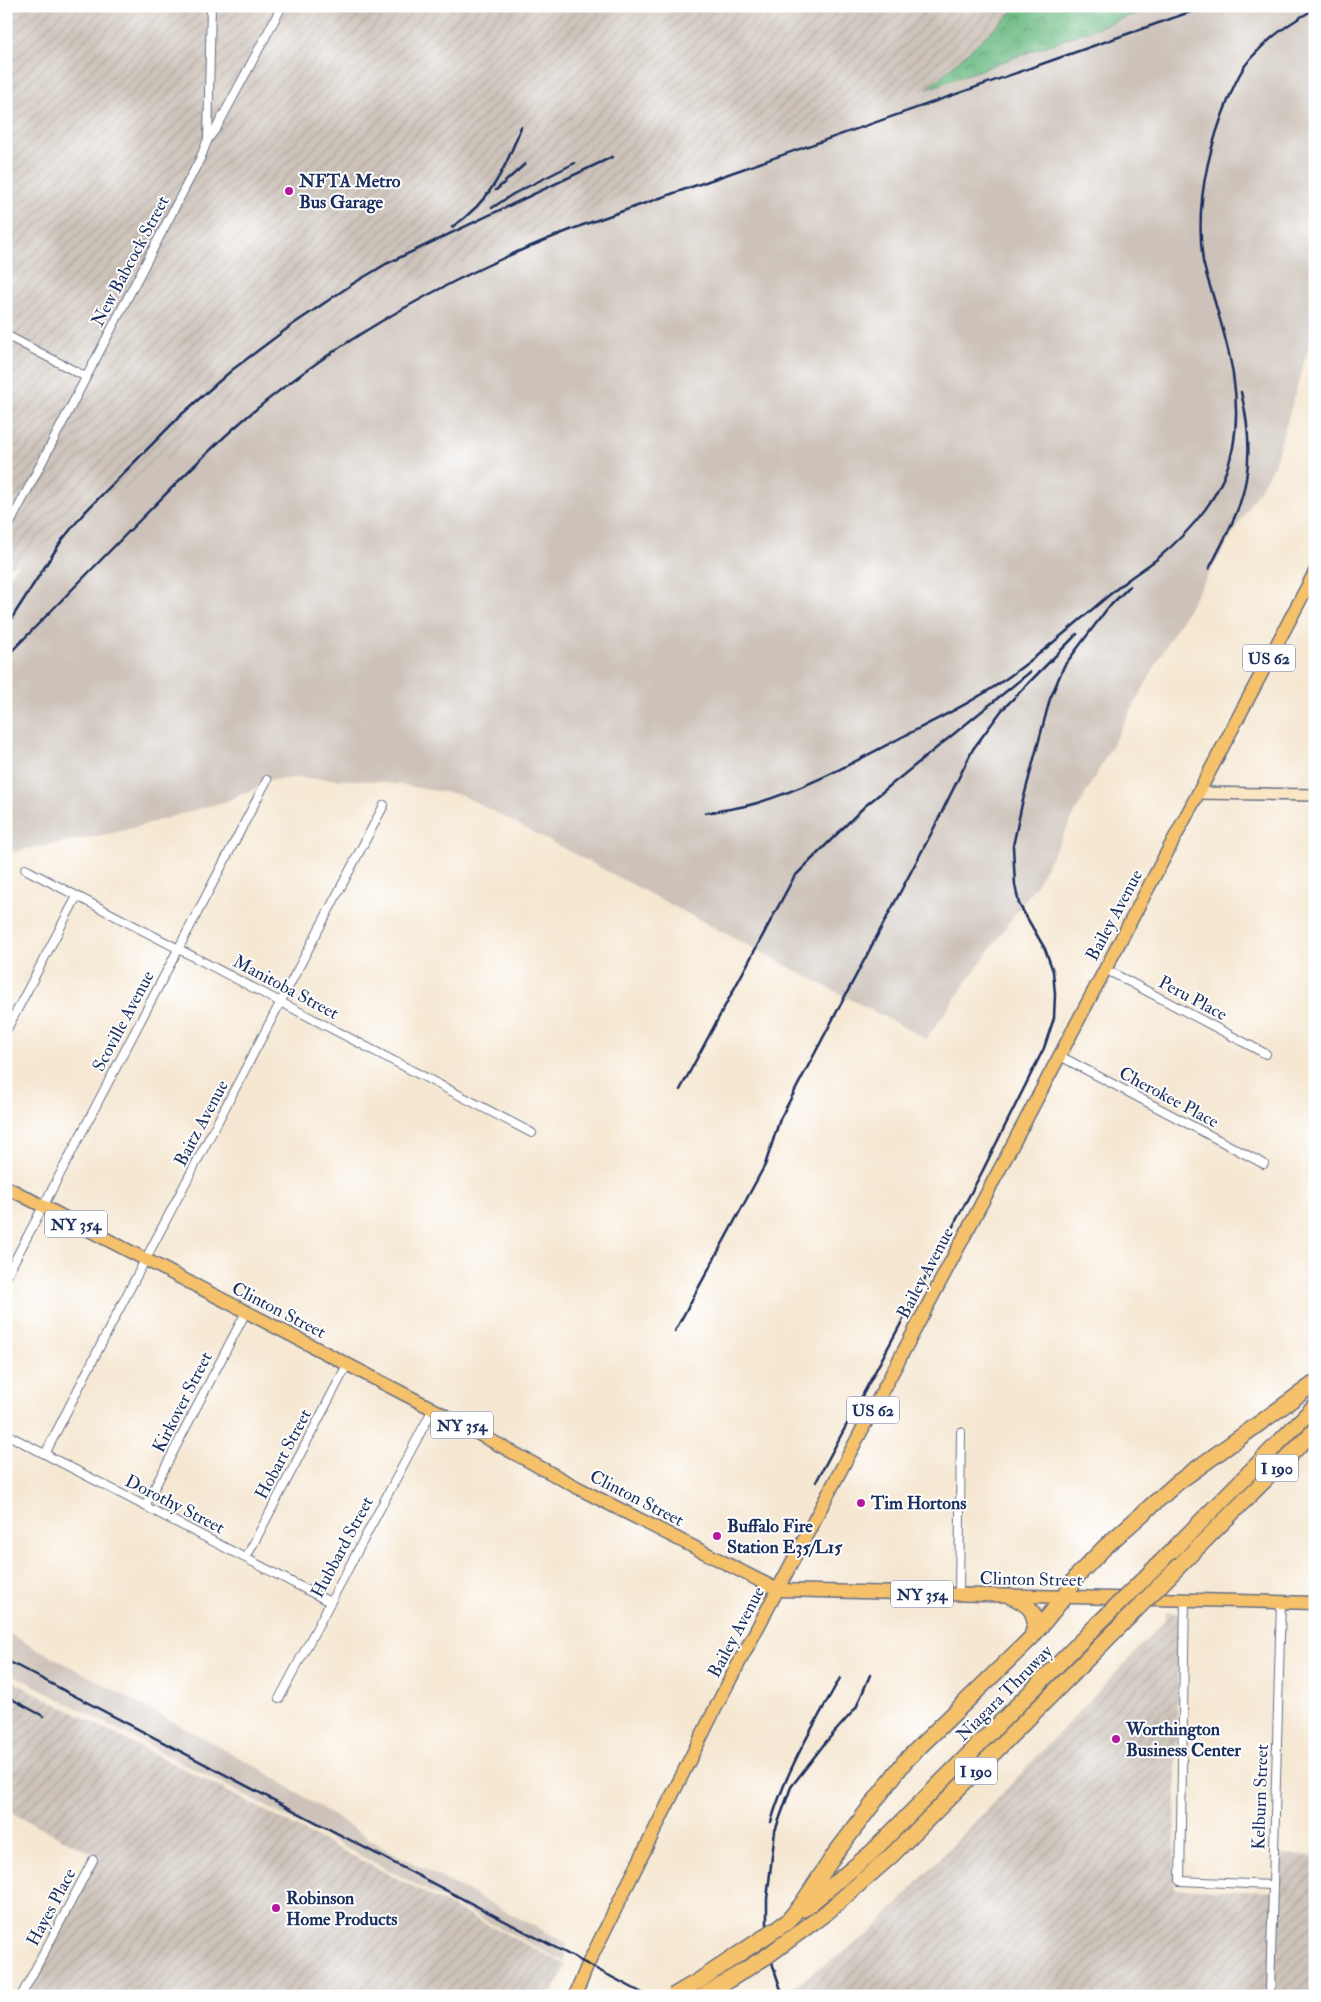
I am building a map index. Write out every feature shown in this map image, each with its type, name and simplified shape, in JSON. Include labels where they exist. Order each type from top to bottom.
[{"type":"highway","points":[[673,1996],[787,1922],[821,1887],[882,1790],[905,1761],[1031,1638],[1065,1596],[1078,1576],[1144,1511],[1177,1483],[1315,1383]]},
{"type":"highway","name":"Niagara Thruway","points":[[821,1887],[871,1853],[1315,1406]]},
{"type":"highway","name":"Niagara Thruway","points":[[703,1996],[767,1956],[827,1912],[892,1855],[1315,1430]]},
{"type":"highway","points":[[1010,1596],[1029,1606],[1035,1617],[1035,1628],[1031,1638]]},
{"type":"main road","name":"Bailey Avenue","points":[[575,1996],[588,1964],[722,1695],[1315,572]]},
{"type":"main road","name":"Clinton Street","points":[[6,1187],[432,1409],[580,1489],[778,1590],[1315,1603]]},
{"type":"street","points":[[208,139],[211,6]]},
{"type":"street","name":"New Babcock Street","points":[[6,531],[200,159],[208,139],[217,128],[282,6]]},
{"type":"street","points":[[6,335],[86,377]]},
{"type":"street","name":"Scoville Avenue","points":[[6,1277],[267,780]]},
{"type":"street","points":[[1198,793],[1315,795]]},
{"type":"street","name":"Baitz Avenue","points":[[45,1454],[384,805]]},
{"type":"street","name":"Manitoba Street","points":[[25,869],[282,1001],[532,1134]]},
{"type":"street","points":[[6,1030],[78,896]]},
{"type":"street","name":"Peru Place","points":[[1106,968],[1266,1054]]},
{"type":"street","name":"Cherokee Place","points":[[1060,1056],[1264,1164]]},
{"type":"street","name":"Kirkover Street","points":[[145,1506],[246,1312]]},
{"type":"street","name":"Hobart Street","points":[[246,1558],[347,1365]]},
{"type":"street","name":"Hubbard Street","points":[[279,1699],[432,1409]]},
{"type":"street","points":[[960,1595],[961,1432]]},
{"type":"street","name":"Dorothy Street","points":[[6,1434],[330,1602]]},
{"type":"street","points":[[1185,1600],[1180,1882],[1272,1885]]},
{"type":"street","name":"Kelburn Street","points":[[1270,1992],[1281,1602]]},
{"type":"street","name":"Hayes Place","points":[[22,1996],[93,1860]]},
{"type":"shaded area","points":[[6,6],[1019,6],[927,89],[613,202],[409,285],[355,315],[307,347],[173,455],[19,562],[6,569]]},
{"type":"shaded area","points":[[1157,6],[1315,6],[1315,327],[1274,465],[1171,637],[1036,885],[926,1039],[462,795],[375,781],[298,778],[267,780],[254,789],[227,801],[118,832],[6,853],[6,582],[19,562],[173,455],[307,347],[355,315],[409,285],[613,202]]},
{"type":"shaded area","name":"Worthington Business Center","points":[[1166,1612],[1179,1613],[1174,1889],[1280,1892],[1281,1855],[1315,1856],[1315,1996],[789,1996],[787,1991],[869,1934],[1164,1622]]},
{"type":"shaded area","points":[[6,1632],[259,1768],[382,1847],[567,1943],[565,1962],[6,1671]]},
{"type":"shaded area","points":[[6,1678],[566,1965],[551,1996],[28,1996],[97,1856],[6,1810]]},
{"type":"green space","points":[[1019,6],[1157,6],[927,89]]},
{"type":"railway","points":[[6,657],[190,469],[241,422],[320,361],[403,308],[491,264],[583,225],[1207,6]]},
{"type":"railway","points":[[706,813],[751,805],[813,782],[948,713],[1005,680],[1059,638],[1125,582],[1170,548],[1205,509],[1229,464],[1233,447],[1236,411],[1230,358],[1203,261],[1201,241],[1202,199],[1209,158],[1231,93],[1247,62],[1281,31],[1315,9]]},
{"type":"railway","points":[[452,227],[477,207],[487,195],[503,170],[521,127]]},
{"type":"railway","points":[[6,627],[62,540],[84,513],[182,414],[232,370],[292,325],[386,264],[612,157]]},
{"type":"railway","points":[[492,208],[513,194],[575,163]]},
{"type":"railway","points":[[496,190],[525,164]]},
{"type":"railway","points":[[1209,569],[1236,514],[1246,478],[1248,435],[1241,392]]},
{"type":"railway","points":[[816,1482],[982,1172],[1044,1048],[1054,1018],[1055,994],[1053,971],[1045,949],[1019,904],[1015,885],[1013,846],[1022,804],[1050,699],[1064,666],[1107,609],[1130,586]]},
{"type":"railway","points":[[675,1331],[765,1165],[780,1119],[931,834],[973,749],[1002,710],[1077,634]]},
{"type":"railway","points":[[680,1090],[794,877],[865,806],[1030,672]]},
{"type":"railway","points":[[6,1660],[648,1996]]},
{"type":"railway","points":[[783,1996],[773,1966],[767,1929],[767,1899],[775,1831],[791,1787],[825,1743],[856,1708],[870,1675]]},
{"type":"railway","points":[[771,1822],[784,1784],[840,1678]]},
{"type":"railway","points":[[6,1696],[43,1716]]},
{"type":"place","name":"NFTA Metro Bus Garage","points":[[289,191]]},
{"type":"place","name":"Tim Hortons","points":[[861,1503]]},
{"type":"place","name":"Buffalo Fire Station E35/L15","points":[[717,1536]]},
{"type":"place","name":"Worthington Business Center","points":[[1116,1739]]},
{"type":"place","name":"Robinson Home Products","points":[[276,1908]]}]
